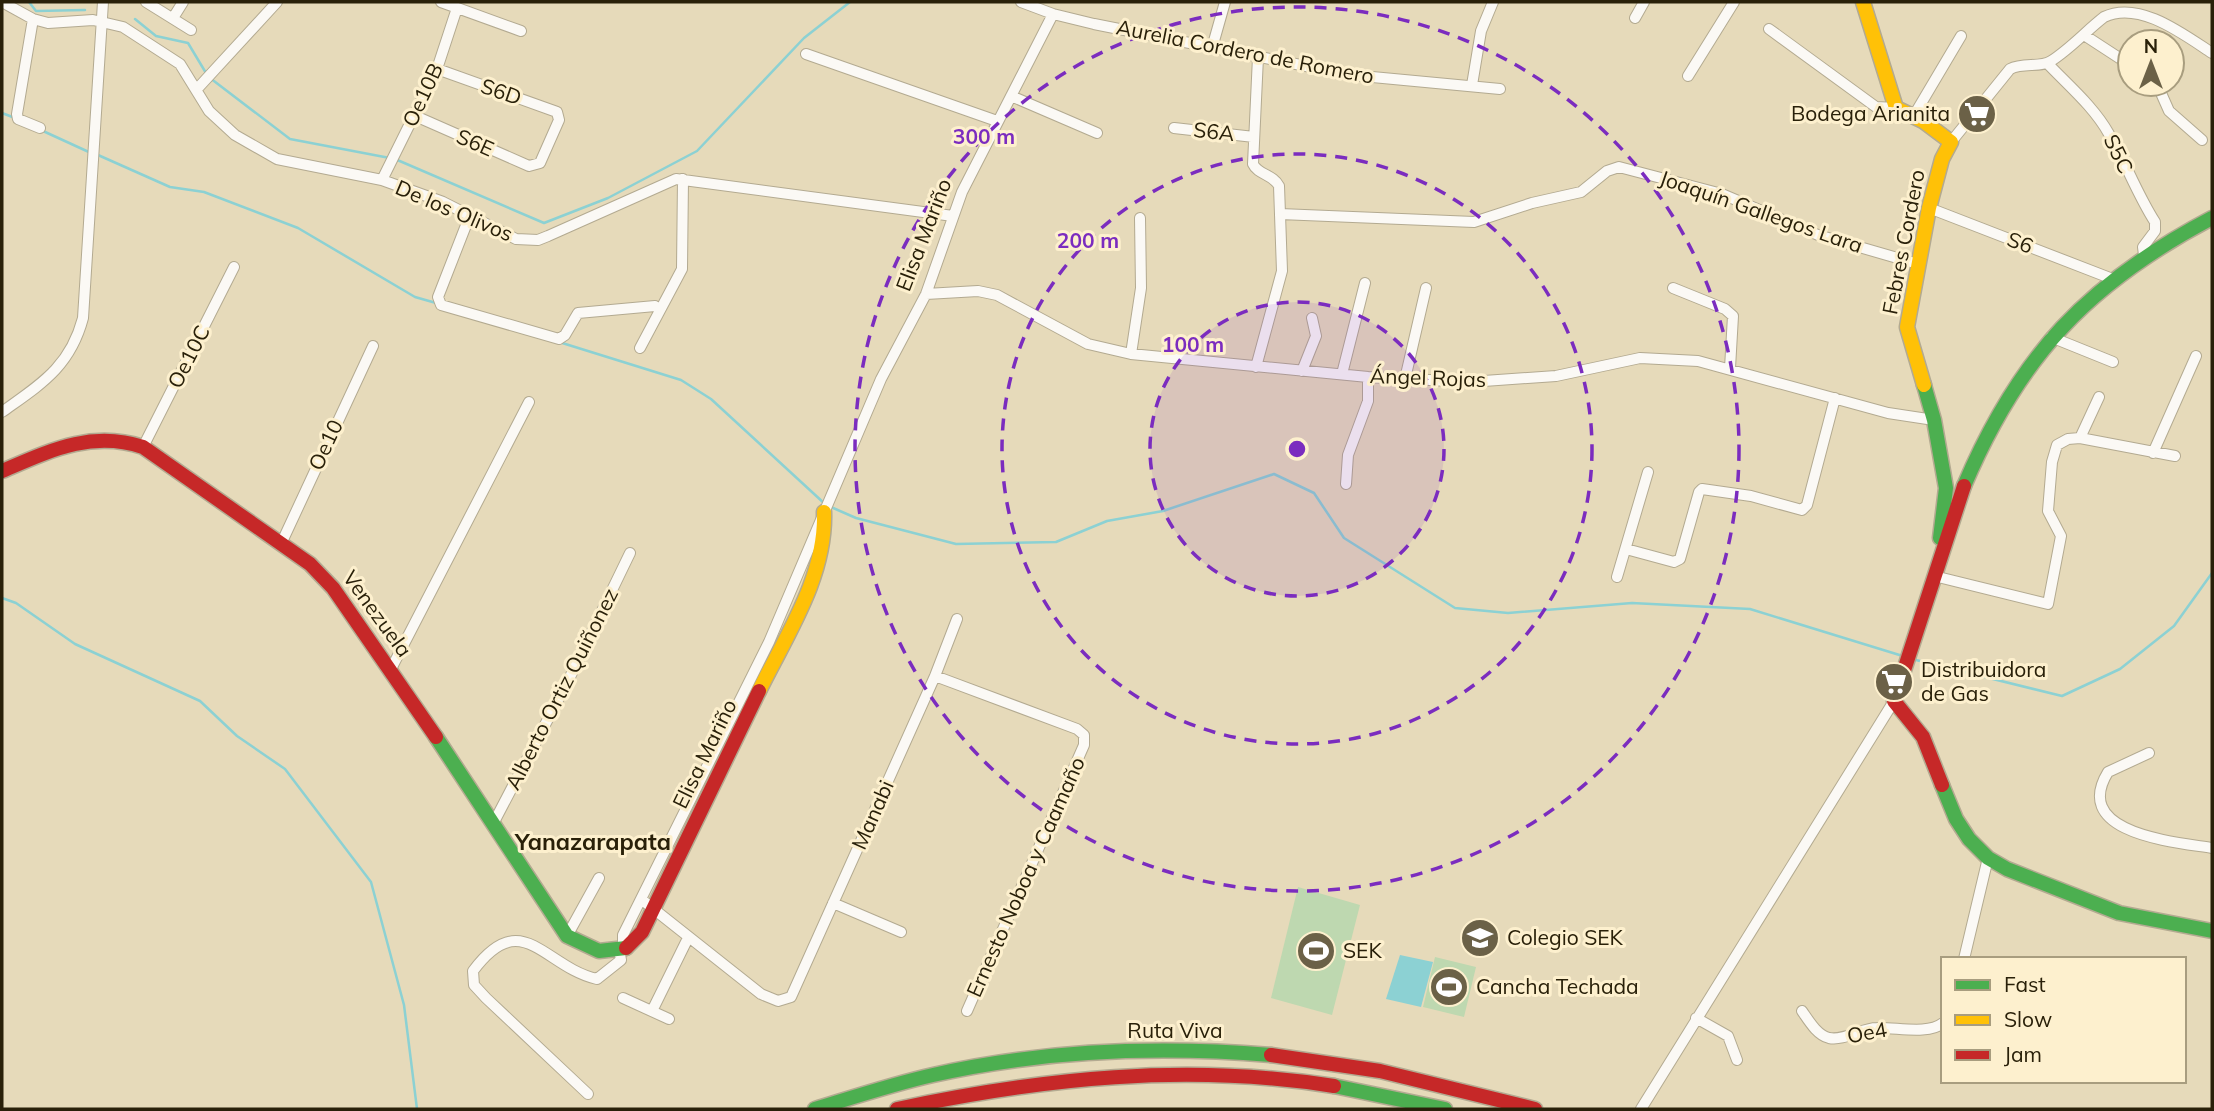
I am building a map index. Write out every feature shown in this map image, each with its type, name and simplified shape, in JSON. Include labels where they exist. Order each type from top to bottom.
[{"type":"main road","points":[[1863,2],[1873,26],[1896,108],[1951,142]]},
{"type":"main road","name":"Febres Cordero","points":[[1939,557],[1946,488],[1934,420],[1908,327],[1929,208],[1942,159],[1951,142]]},
{"type":"main road","points":[[2212,218],[2144,255],[2110,278],[2051,337],[2016,380],[1995,415],[1974,460],[1939,557],[1919,634],[1894,701],[1923,737],[1956,819],[1969,839],[1988,858],[2007,869],[2119,913],[2212,931]]},
{"type":"main road","name":"Venezuela","points":[[2,471],[96,437],[122,438],[142,447],[310,564],[333,587],[391,669],[567,936]]},
{"type":"main road","name":"Elisa Mariño","points":[[621,948],[634,943],[653,909],[789,615],[823,553],[824,512]]},
{"type":"main road","points":[[567,936],[588,949],[621,948]]},
{"type":"main road","name":"Ruta Viva","points":[[815,1109],[948,1072],[1011,1062],[1108,1052],[1198,1050],[1287,1056],[1358,1067],[1535,1109]]},
{"type":"main road","name":"Ruta Viva","points":[[897,1109],[1026,1082],[1117,1073],[1194,1072],[1353,1089],[1445,1109]]},
{"type":"street","name":"De los Olivos","points":[[2,2],[33,19],[62,24],[103,21],[123,27],[171,57],[201,86],[218,121],[263,152],[296,164],[384,181],[470,215],[507,236],[538,240],[657,185],[682,179],[953,216]]},
{"type":"street","points":[[2,412],[62,365],[72,348],[83,318],[103,2]]},
{"type":"street","points":[[146,2],[191,30]]},
{"type":"street","points":[[173,18],[183,2]]},
{"type":"street","points":[[201,86],[278,2]]},
{"type":"street","points":[[441,2],[521,31]]},
{"type":"street","name":"Aurelia Cordero de Romero","points":[[1021,2],[1053,14],[1258,57],[1369,77],[1500,89]]},
{"type":"street","points":[[1212,48],[1225,2]]},
{"type":"street","points":[[1472,85],[1480,31],[1493,2]]},
{"type":"street","points":[[1635,18],[1644,2]]},
{"type":"street","points":[[1688,76],[1734,2]]},
{"type":"street","points":[[1951,142],[2010,69],[2024,63],[2048,64],[2116,9],[2133,6],[2149,12],[2212,53]]},
{"type":"street","name":"Oe10B","points":[[384,181],[439,70],[460,9]]},
{"type":"street","name":"Elisa Mariño","points":[[824,512],[881,379],[926,294],[968,178],[1053,14]]},
{"type":"street","points":[[33,19],[17,114],[18,119],[40,128]]},
{"type":"street","points":[[1769,29],[1876,107],[1896,108]]},
{"type":"street","points":[[1913,117],[1961,36]]},
{"type":"street","points":[[2084,36],[2116,56]]},
{"type":"street","points":[[806,54],[997,121]]},
{"type":"street","points":[[1256,367],[1282,271],[1277,182],[1254,167],[1258,57]]},
{"type":"street","name":"S5C","points":[[2048,64],[2090,107],[2109,133],[2126,172],[2155,222],[2155,231],[2143,247],[2144,255]]},
{"type":"street","name":"S6D","points":[[439,70],[559,114],[559,120],[538,165]]},
{"type":"street","points":[[1011,96],[1097,133]]},
{"type":"street","points":[[2163,98],[2169,111],[2202,140]]},
{"type":"street","name":"S6E","points":[[416,117],[529,166],[538,165]]},
{"type":"street","name":"S6A","points":[[1174,128],[1254,137]]},
{"type":"street","name":"Joaquín Gallegos Lara","points":[[1280,214],[1474,222],[1581,192],[1607,171],[1619,167],[1722,194],[1818,235],[1919,264]]},
{"type":"street","points":[[640,348],[682,269],[682,179]]},
{"type":"street","name":"S6","points":[[1929,208],[2110,278]]},
{"type":"street","points":[[470,215],[438,297],[441,305],[559,339],[565,335],[578,313],[655,306]]},
{"type":"street","points":[[1131,354],[1141,288],[1140,218]]},
{"type":"street","name":"Oe10C","points":[[142,447],[234,267]]},
{"type":"street","points":[[1342,374],[1365,283]]},
{"type":"street","points":[[1405,379],[1426,288]]},
{"type":"street","points":[[1673,288],[1731,312],[1734,320],[1730,368]]},
{"type":"street","name":"Ángel Rojas","points":[[926,294],[978,291],[997,295],[1088,344],[1131,354],[1405,379],[1515,380],[1592,370],[1640,358],[1698,361],[1888,413],[1934,420]]},
{"type":"street","points":[[1302,371],[1316,336],[1312,318]]},
{"type":"street","points":[[2051,337],[2113,362]]},
{"type":"street","name":"Oe10","points":[[281,544],[373,346]]},
{"type":"street","points":[[2153,453],[2196,356]]},
{"type":"street","points":[[1346,484],[1348,455],[1368,401],[1368,377]]},
{"type":"street","points":[[2080,438],[2099,397]]},
{"type":"street","points":[[1626,549],[1674,562],[1680,559],[1702,489],[1751,496],[1802,510],[1807,505],[1835,398]]},
{"type":"street","points":[[391,669],[529,401]]},
{"type":"street","points":[[1934,576],[2046,606],[2049,604],[2062,536],[2048,512],[2052,462],[2057,445],[2068,439],[2080,438],[2175,456]]},
{"type":"street","points":[[1617,578],[1647,472]]},
{"type":"street","name":"Alberto Ortiz Quiñonez","points":[[493,824],[570,677],[630,553]]},
{"type":"street","name":"Elisa Mariño","points":[[621,948],[623,935],[641,899],[789,615]]},
{"type":"street","name":"Manabi","points":[[688,938],[761,994],[778,1001],[785,1000],[795,992],[935,676],[957,619]]},
{"type":"street","name":"Ernesto Noboa y Caamaño","points":[[935,676],[1077,729],[1084,735],[1084,745],[967,1011]]},
{"type":"street","points":[[1641,1109],[1894,701]]},
{"type":"street","points":[[2149,753],[2108,772],[2101,792],[2101,805],[2108,816],[2138,834],[2212,848]]},
{"type":"street","points":[[1964,957],[1988,858]]},
{"type":"street","points":[[567,936],[599,878]]},
{"type":"street","points":[[641,899],[688,938],[652,1011]]},
{"type":"street","points":[[833,903],[901,932]]},
{"type":"street","points":[[588,1094],[486,998],[474,985],[473,971],[499,944],[517,940],[534,944],[597,979],[621,960],[621,948]]},
{"type":"street","points":[[623,998],[669,1019]]},
{"type":"street","name":"Oe4","points":[[1802,1011],[1821,1035],[1832,1038],[1843,1038],[1870,1028],[1932,1028],[1941,1024]]},
{"type":"street","points":[[1696,1018],[1728,1036],[1737,1060]]},
{"type":"green space","name":"SEK","points":[[1298,887],[1360,905],[1332,1015],[1271,998]]},
{"type":"green space","name":"Cancha Techada","points":[[1435,957],[1476,967],[1464,1017],[1423,1007]]},
{"type":"water","points":[[1400,955],[1433,962],[1421,1007],[1386,999]]},
{"type":"waterway","points":[[29,2],[36,11],[85,10]]},
{"type":"waterway","points":[[210,78],[290,139],[395,159],[544,223],[608,198],[697,151],[804,38],[850,2]]},
{"type":"waterway","points":[[135,19],[156,36],[188,43],[206,73]]},
{"type":"waterway","points":[[2,113],[15,118]]},
{"type":"waterway","points":[[43,131],[91,153]]},
{"type":"waterway","points":[[98,155],[170,187],[204,192],[298,228],[415,297],[436,303]]},
{"type":"waterway","points":[[559,342],[681,380],[711,399],[825,504]]},
{"type":"waterway","points":[[831,507],[856,518],[956,544],[1056,542],[1107,521],[1163,511],[1274,474],[1314,493],[1344,538],[1455,608],[1508,613],[1632,603],[1750,609],[1906,657]]},
{"type":"waterway","points":[[1916,660],[2062,696],[2120,669],[2174,626],[2212,573]]},
{"type":"waterway","points":[[2,598],[16,603],[75,644],[200,701],[237,736],[285,769],[371,882],[404,1005],[417,1109]]},
{"type":"traffic: fast","points":[[1964,486],[1985,440],[2009,398],[2034,361],[2062,328],[2094,297],[2129,269],[2212,218]]},
{"type":"traffic: fast","points":[[1924,385],[1934,420],[1946,488],[1940,538]]},
{"type":"traffic: fast","points":[[436,737],[567,936],[599,951],[626,948]]},
{"type":"traffic: fast","points":[[1942,785],[1956,819],[1969,839],[1988,858],[2007,869],[2119,913],[2212,931]]},
{"type":"traffic: fast","points":[[815,1109],[918,1079],[974,1067],[1058,1055],[1143,1051],[1271,1055]]},
{"type":"traffic: fast","points":[[1334,1086],[1445,1109]]},
{"type":"traffic: slow","points":[[1863,2],[1896,108],[1923,121],[1951,142],[1942,159],[1929,208],[1907,327],[1924,385]]},
{"type":"traffic: slow","points":[[759,691],[812,582],[823,536],[824,512]]},
{"type":"traffic: jam","points":[[2,471],[54,450],[88,442],[124,442],[143,447],[310,564],[333,588],[436,737]]},
{"type":"traffic: jam","points":[[1942,785],[1923,737],[1894,701],[1964,486]]},
{"type":"traffic: jam","points":[[626,948],[642,932],[759,691]]},
{"type":"traffic: jam","points":[[1271,1055],[1380,1071],[1535,1109]]},
{"type":"traffic: jam","points":[[897,1109],[1006,1089],[1115,1077],[1224,1076],[1334,1086]]},
{"type":"place","name":"Bodega Arianita","points":[[1977,114]]},
{"type":"place","name":"Distribuidora de Gas","points":[[1894,682]]},
{"type":"place","name":"Colegio SEK","points":[[1480,938]]},
{"type":"place","name":"SEK","points":[[1316,951]]},
{"type":"place","name":"Cancha Techada","points":[[1449,987]]},
{"type":"district","name":"Yanazarapata","points":[[593,842]]}]
